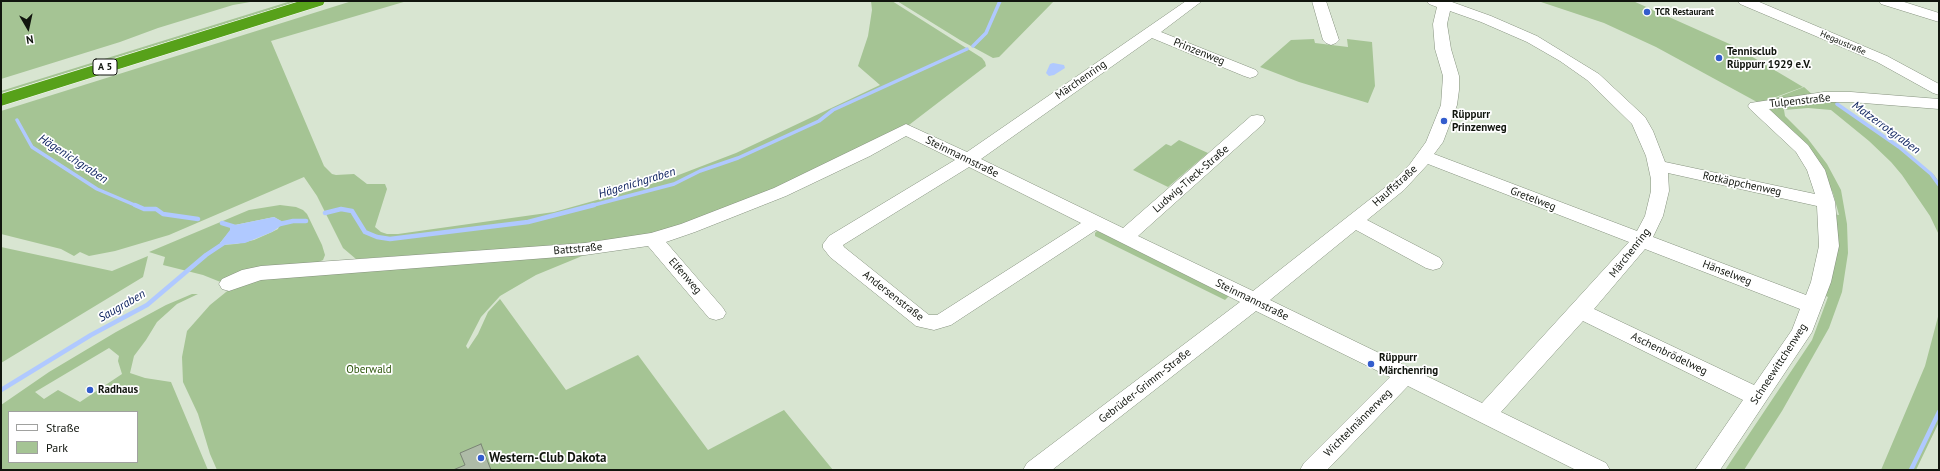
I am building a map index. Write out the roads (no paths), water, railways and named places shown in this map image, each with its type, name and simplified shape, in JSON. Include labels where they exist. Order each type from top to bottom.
[{"type":"highway","name":"A 5","points":[[1,85],[276,1]]},
{"type":"highway","name":"A 5","points":[[1,100],[317,1]]},
{"type":"street","name":"Märchenring","points":[[968,160],[1195,1]]},
{"type":"street","points":[[1319,1],[1331,40]]},
{"type":"street","name":"Hegaustraße","points":[[1745,1],[1882,59],[1939,90]]},
{"type":"street","points":[[1886,1],[1939,18]]},
{"type":"street","name":"Märchenring","points":[[1441,2],[1521,34],[1549,48],[1585,71],[1639,121],[1650,143],[1658,166],[1660,179],[1658,204],[1652,224],[1642,240],[1580,311],[1485,415]]},
{"type":"street","name":"Hauffstraße","points":[[1255,301],[1408,178],[1425,157],[1446,115],[1451,90],[1450,76],[1443,49],[1440,24],[1441,2]]},
{"type":"street","name":"Prinzenweg","points":[[1149,32],[1250,73]]},
{"type":"street","name":"Tulpenstraße","points":[[1756,106],[1824,97],[1851,97],[1939,104]]},
{"type":"street","name":"Schneewittchenweg","points":[[1707,470],[1802,332],[1813,306],[1829,246],[1829,225],[1826,202],[1822,184],[1816,170],[1802,149],[1756,106]]},
{"type":"street","name":"Ludwig-Tieck-Straße","points":[[1125,237],[1257,120]]},
{"type":"street","name":"Steinmannstraße","points":[[906,129],[1485,415],[1588,468]]},
{"type":"street","name":"Battstraße","points":[[229,284],[249,275],[262,273],[585,249],[653,239],[688,228],[780,192],[864,152],[906,129]]},
{"type":"street","name":"Gretelweg","points":[[1425,157],[1642,240]]},
{"type":"street","name":"Andersenstraße","points":[[968,160],[836,240],[832,244],[837,252],[923,321],[934,323],[944,320],[1095,222]]},
{"type":"street","name":"Rotkäppchenweg","points":[[1658,166],[1826,202]]},
{"type":"street","points":[[1354,221],[1432,263]]},
{"type":"street","name":"Elfenweg","points":[[653,239],[716,313]]},
{"type":"street","name":"Hänselweg","points":[[1642,240],[1813,306]]},
{"type":"street","name":"Gebrüder-Grimm-Straße","points":[[1035,470],[1255,301]]},
{"type":"street","name":"Aschenbrödelweg","points":[[1580,311],[1758,398]]},
{"type":"street","name":"Wichtelmännerweg","points":[[1312,470],[1404,376]]},
{"type":"water","points":[[1053,63],[1064,65],[1065,68],[1054,75],[1049,76],[1046,73],[1050,64]]},
{"type":"water","points":[[274,217],[285,223],[272,232],[245,243],[221,245],[220,243],[230,230],[230,226]]},
{"type":"waterway","name":"Hägenichgraben","points":[[973,46],[986,33],[1000,1]]},
{"type":"waterway","name":"Hägenichgraben","points":[[590,206],[674,184],[700,171],[738,158],[819,121],[833,110],[967,49]]},
{"type":"waterway","name":"Matzerrotgraben","points":[[1837,104],[1899,147],[1931,174],[1939,185]]},
{"type":"waterway","name":"Hägenichgraben","points":[[17,120],[32,147],[97,189],[137,206]]},
{"type":"waterway","name":"Hägenichgraben","points":[[135,205],[144,209],[156,209],[163,214],[198,219]]},
{"type":"waterway","name":"Hägenichgraben","points":[[325,213],[341,209],[352,211],[365,232],[377,237],[390,239],[528,222],[594,205]]},
{"type":"waterway","points":[[280,224],[293,221],[306,221]]},
{"type":"waterway","points":[[222,223],[235,227]]},
{"type":"waterway","name":"Saugraben","points":[[1,390],[91,335],[147,305],[206,255],[224,243]]},
{"type":"waterway","name":"Matzerrotgraben","points":[[1911,470],[1939,412]]},
{"type":"place","name":"TCR Restaurant","points":[[1647,12]]},
{"type":"place","name":"Tennisclub Rüppurr 1929 e.V.","points":[[1719,58]]},
{"type":"place","name":"Rüppurr Prinzenweg","points":[[1444,121]]},
{"type":"place","name":"Rüppurr Märchenring","points":[[1371,364]]},
{"type":"place","name":"Radhaus","points":[[90,390]]},
{"type":"place","name":"Western-Club Dakota","points":[[481,458]]},
{"type":"park label","name":"Oberwald","points":[[369,370]]}]
